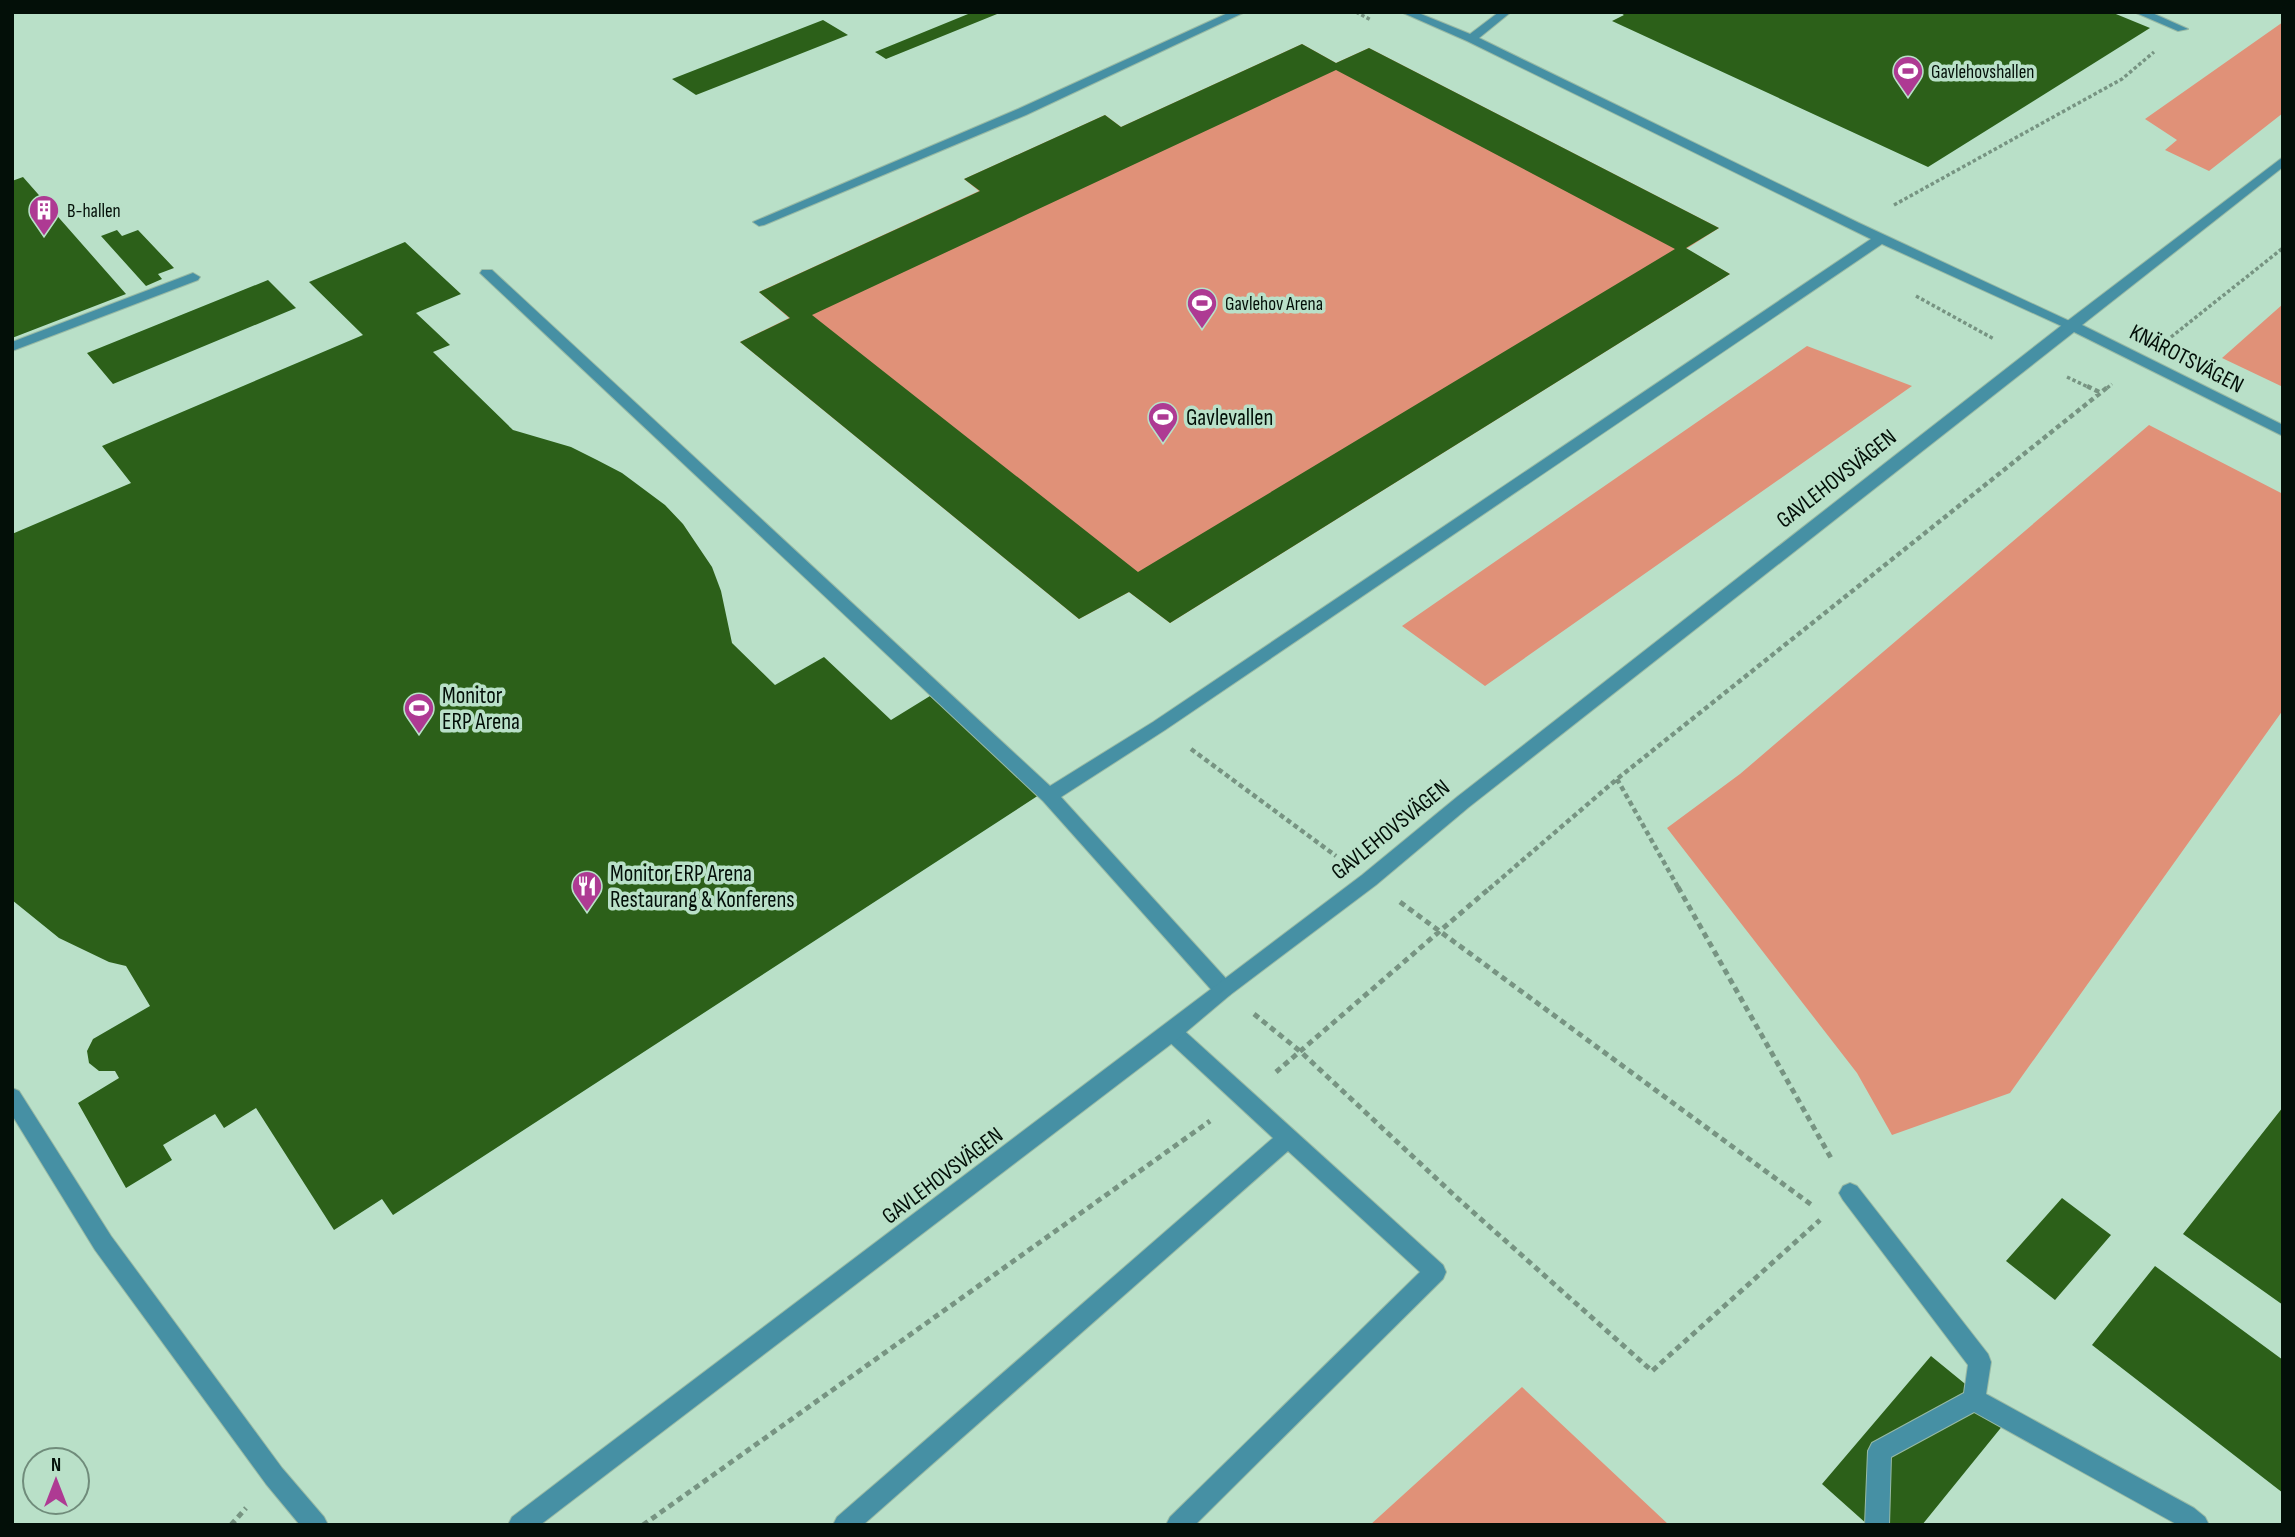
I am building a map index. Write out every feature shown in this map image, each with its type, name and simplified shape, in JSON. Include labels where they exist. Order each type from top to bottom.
[{"type":"street","points":[[759,222],[1022,112],[1240,12]]},
{"type":"street","name":"KNÄROTSVÄGEN","points":[[1406,12],[1471,39],[1880,239],[2071,325],[2283,431]]},
{"type":"street","points":[[1471,39],[1506,12]]},
{"type":"street","points":[[2139,12],[2182,29]]},
{"type":"street","name":"GAVLEHOVSVÄGEN","points":[[520,1525],[1369,880],[1463,802],[2283,161]]},
{"type":"street","points":[[1049,796],[1182,710],[1880,239]]},
{"type":"street","points":[[487,273],[1049,796],[1223,989]]},
{"type":"street","points":[[12,347],[193,277]]},
{"type":"street","points":[[1172,1032],[1436,1272],[1178,1525]]},
{"type":"street","points":[[12,1097],[103,1243],[274,1476],[316,1525]]},
{"type":"street","points":[[845,1525],[1288,1138]]},
{"type":"street","points":[[1850,1193],[1980,1362],[1974,1400]]},
{"type":"street","points":[[1877,1525],[1880,1451],[1974,1400]]},
{"type":"street","points":[[1974,1400],[2197,1525]]},
{"type":"path","points":[[1854,226],[2122,79]]},
{"type":"path","points":[[643,1525],[1243,1098],[1301,1052],[1617,779],[2283,248]]},
{"type":"path","points":[[1223,989],[1301,1052],[1455,1196],[1652,1371],[1850,1193],[1617,779]]},
{"type":"path","points":[[1518,988],[1825,1216]]},
{"type":"shaded area","points":[[2283,22],[2283,113],[2209,171],[2165,150],[2177,140],[2145,119]]},
{"type":"shaded area","name":"Gavlehov Arena","points":[[1302,44],[1336,63],[1369,48],[1719,228],[1686,249],[1730,274],[1170,623],[1129,592],[1079,619],[740,342],[789,318],[759,292],[979,191],[964,179],[1105,115],[1121,127]]},
{"type":"shaded area","points":[[2283,304],[2283,387],[2222,358]]},
{"type":"shaded area","points":[[1807,346],[1912,386],[1485,686],[1402,626]]},
{"type":"shaded area","points":[[2149,425],[2283,494],[2283,710],[2010,1093],[1892,1135],[1857,1073],[1667,828],[1740,774]]},
{"type":"shaded area","points":[[1522,1387],[1669,1525],[1370,1525]]},
{"type":"building","points":[[973,12],[1002,12],[886,59],[875,52]]},
{"type":"building","name":"Gavlehovshallen","points":[[1619,12],[2111,12],[2150,28],[1928,167],[1612,21],[1624,15]]},
{"type":"building","points":[[823,20],[848,35],[696,95],[672,79]]},
{"type":"building","points":[[1302,44],[1336,63],[1369,48],[1719,228],[1686,248],[1730,274],[1170,623],[1129,592],[1079,619],[740,342],[790,318],[759,292],[980,191],[964,179],[1105,115],[1121,127]],"holes":[[[1336,70],[1675,249],[1138,572],[812,315]]]},
{"type":"building","name":"B-hallen","points":[[23,177],[126,294],[12,338],[12,181]]},
{"type":"building","points":[[117,230],[122,236],[138,230],[174,268],[158,274],[162,279],[146,286],[101,236]]},
{"type":"building","name":"Monitor ERP Arena","points":[[405,242],[461,294],[416,313],[450,345],[433,352],[513,430],[571,447],[622,473],[665,505],[683,524],[712,567],[721,591],[732,643],[775,685],[824,657],[891,720],[930,696],[1039,795],[393,1215],[382,1199],[334,1230],[256,1108],[224,1128],[215,1114],[163,1145],[172,1160],[126,1188],[78,1103],[119,1078],[115,1071],[99,1071],[89,1063],[87,1051],[93,1039],[150,1006],[126,966],[109,962],[59,938],[12,900],[12,534],[131,483],[102,446],[363,335],[309,282]]},
{"type":"building","points":[[268,280],[296,308],[113,384],[87,353]]},
{"type":"building","points":[[2283,1107],[2283,1305],[2183,1234]]},
{"type":"building","points":[[2062,1198],[2111,1235],[2055,1300],[2006,1261]]},
{"type":"building","points":[[2155,1266],[2283,1360],[2283,1493],[2092,1345]]},
{"type":"building","points":[[1931,1356],[2008,1419],[1922,1525],[1868,1525],[1822,1484]]},
{"type":"place","name":"Gavlehovshallen","points":[[1908,98]]},
{"type":"place","name":"B-hallen","points":[[44,237]]},
{"type":"place","name":"Gavlehov Arena","points":[[1202,330]]},
{"type":"place","name":"Gavlevallen","points":[[1163,444]]},
{"type":"place","name":"Monitor ERP Arena","points":[[419,735]]},
{"type":"place","name":"Monitor ERP Arena Restaurang & Konferens","points":[[587,913]]}]
